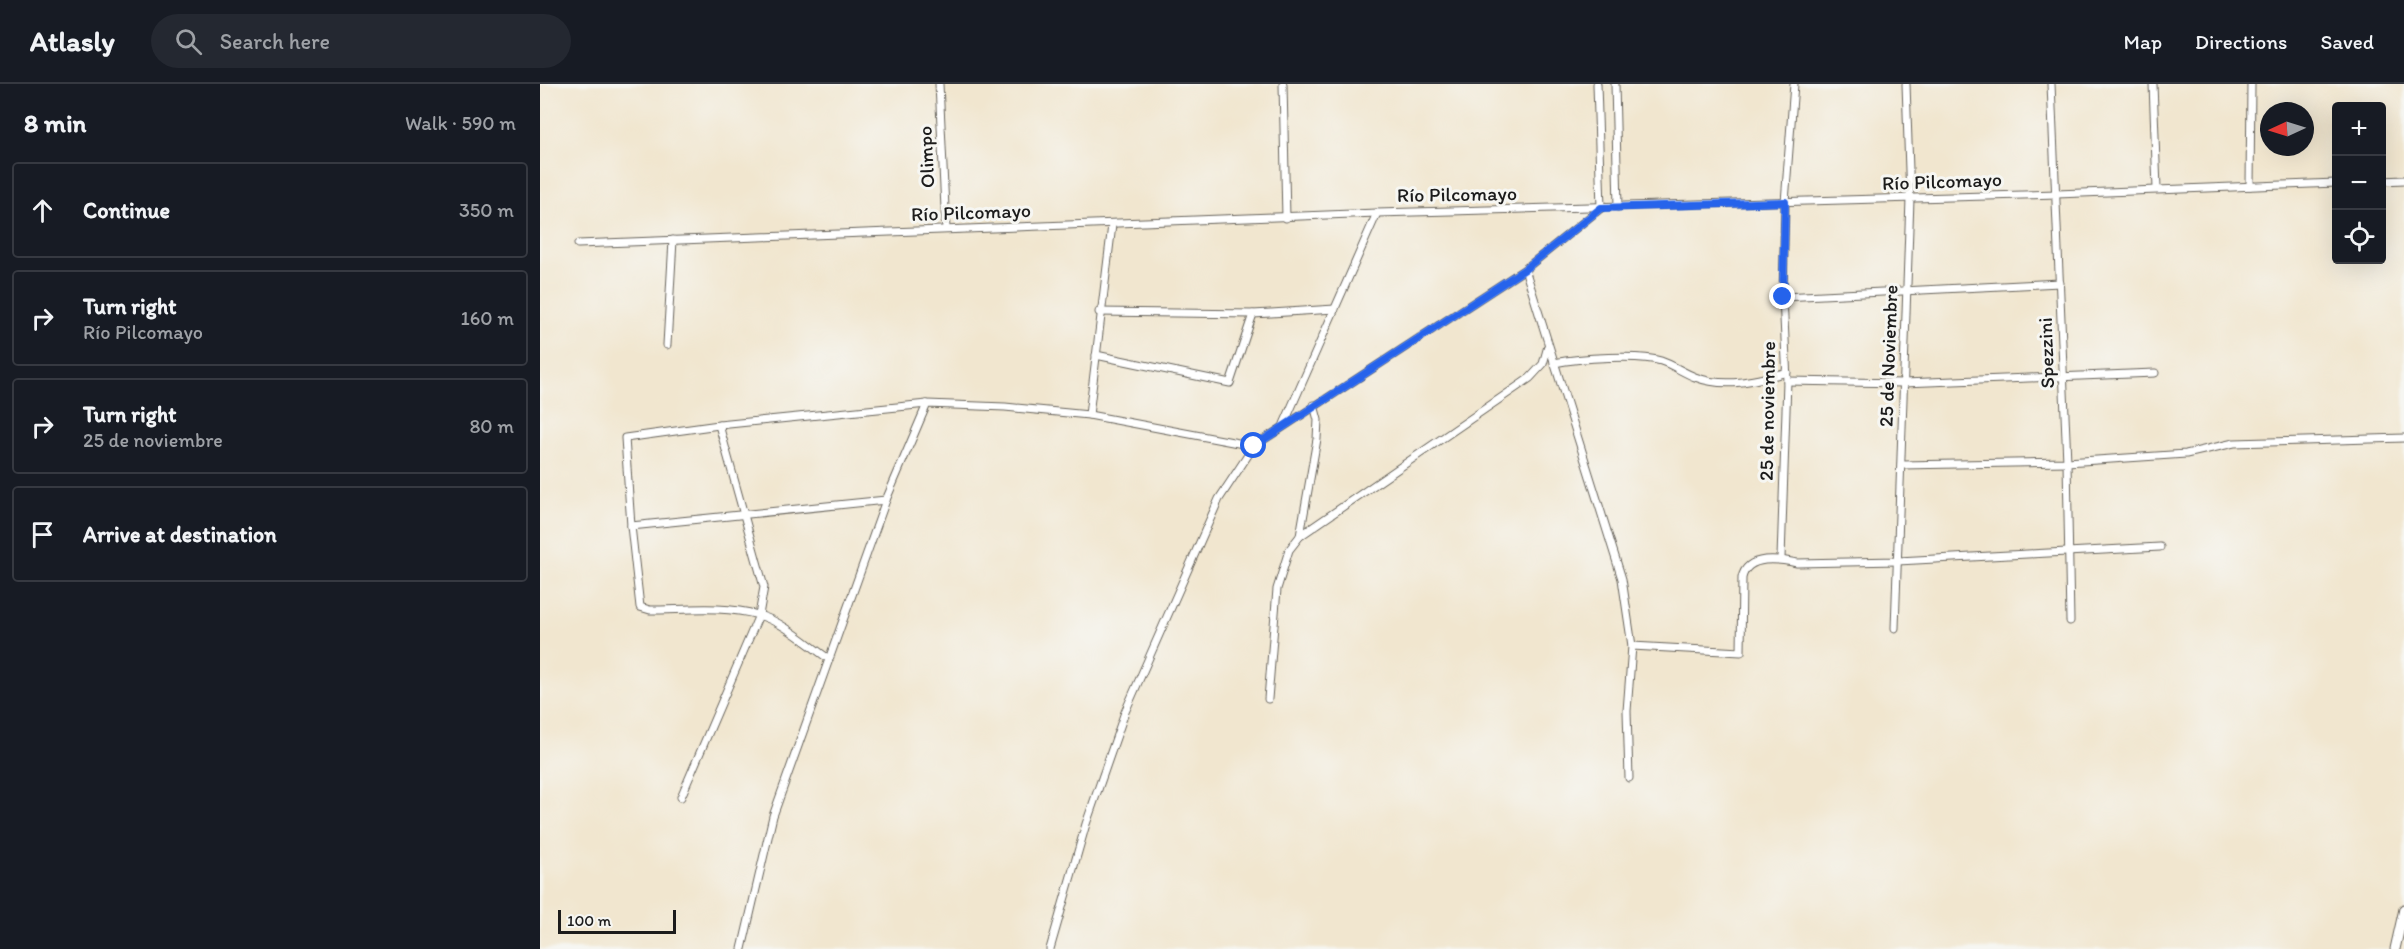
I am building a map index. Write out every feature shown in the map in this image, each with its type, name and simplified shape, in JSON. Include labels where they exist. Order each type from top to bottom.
[{"type":"street","name":"Olimpo","points":[[939,84],[946,229]]},
{"type":"street","points":[[1284,84],[1286,218]]},
{"type":"street","points":[[1050,949],[1086,824],[1125,712],[1219,500],[1254,446],[1525,269],[1601,208],[1597,84]]},
{"type":"street","points":[[1615,84],[1618,207]]},
{"type":"street","name":"25 de noviembre","points":[[1781,558],[1787,381],[1783,297],[1785,202],[1794,84]]},
{"type":"street","name":"25 de Noviembre","points":[[1895,628],[1910,199],[1906,84]]},
{"type":"street","name":"Spezzini","points":[[2051,84],[2067,462],[2070,621]]},
{"type":"street","points":[[2153,84],[2157,189]]},
{"type":"street","points":[[2250,186],[2251,84]]},
{"type":"street","points":[[2386,181],[2404,180]]},
{"type":"street","name":"Río Pilcomayo","points":[[578,244],[1377,213],[1910,199],[2332,183]]},
{"type":"street","points":[[1283,426],[1377,213]]},
{"type":"street","points":[[1089,415],[1099,312],[1112,225]]},
{"type":"street","points":[[667,345],[674,240]]},
{"type":"street","points":[[1525,269],[1622,579],[1632,646],[1627,711],[1629,778]]},
{"type":"street","points":[[1783,297],[2060,283]]},
{"type":"street","points":[[1099,312],[1253,314],[1335,309]]},
{"type":"street","points":[[1096,355],[1230,383],[1253,314]]},
{"type":"street","points":[[1268,699],[1277,589],[1289,550],[1300,536],[1530,378],[1543,364],[1548,346]]},
{"type":"street","points":[[1554,363],[1611,358],[1660,361],[1698,378],[1715,382],[1748,382],[1786,372]]},
{"type":"street","points":[[1787,381],[1904,383],[2155,373]]},
{"type":"street","points":[[829,659],[789,631],[759,615],[729,609],[650,610],[640,606],[631,526],[625,438],[719,425],[927,405],[1005,407],[1089,415],[1254,446]]},
{"type":"street","points":[[742,949],[773,816],[886,500],[927,405]]},
{"type":"street","points":[[1300,536],[1317,439],[1318,420],[1314,405]]},
{"type":"street","points":[[681,797],[759,615],[764,587],[719,425]]},
{"type":"street","points":[[1902,465],[2067,462],[2186,454],[2234,443],[2404,438]]},
{"type":"street","points":[[631,526],[886,500]]},
{"type":"street","points":[[1632,646],[1741,652],[1743,572],[1760,561],[1781,558],[1797,563],[1898,561],[2160,547]]},
{"type":"street","points":[[2395,949],[2404,909]]},
{"type":"route","points":[[1254,446],[1525,269],[1601,208],[1785,202],[1783,297]]}]
